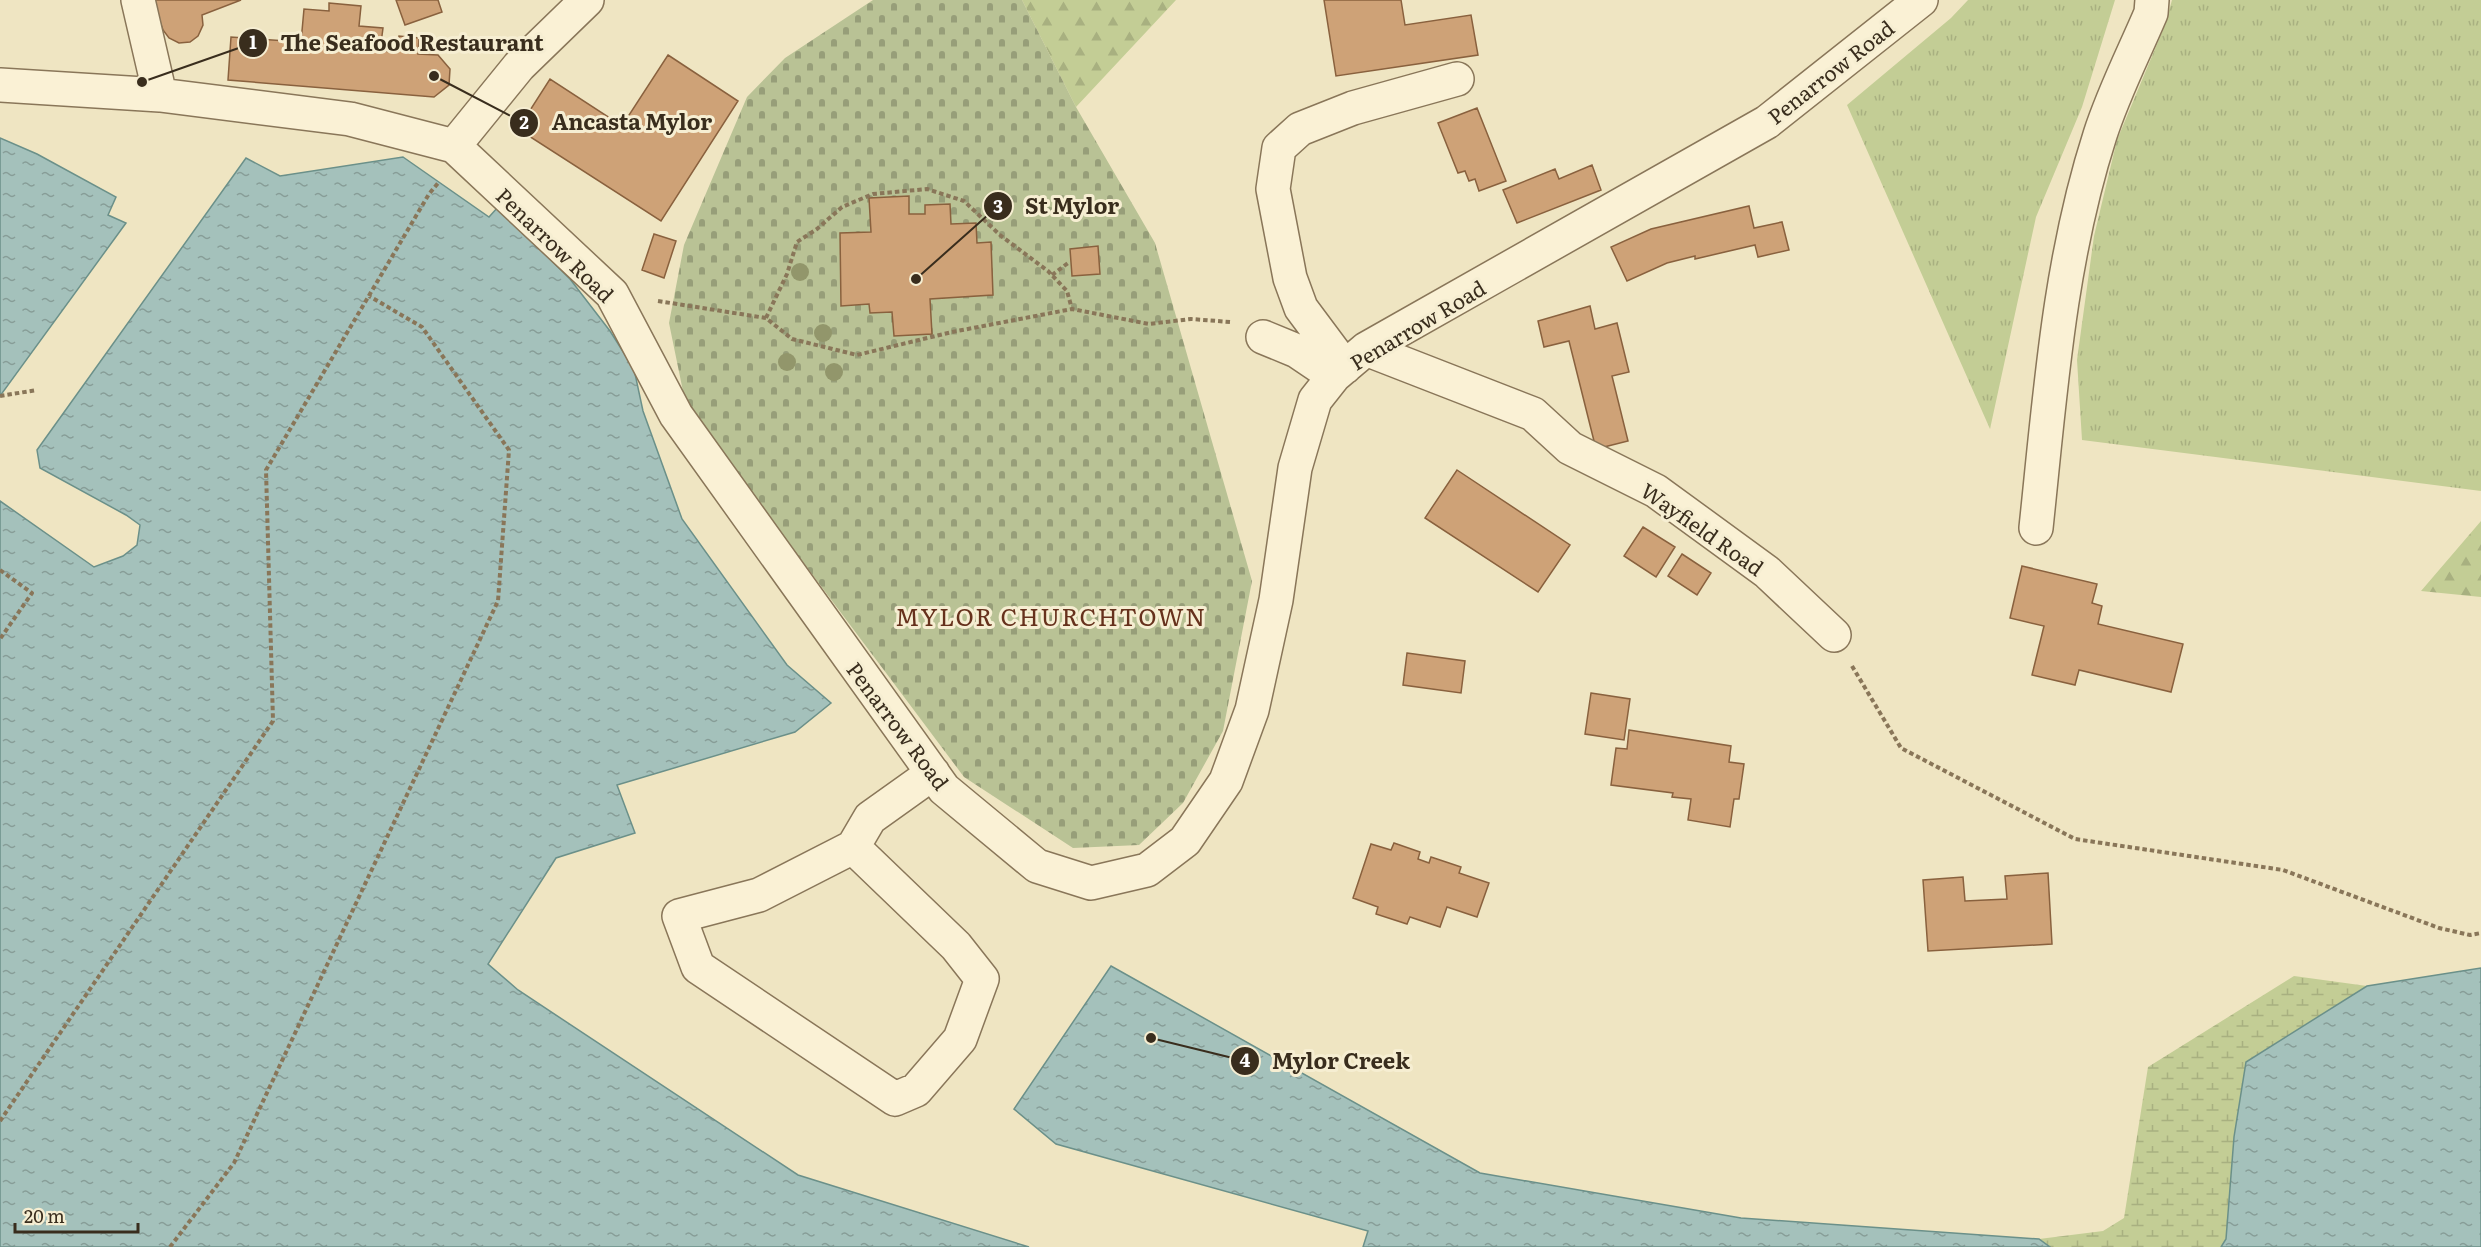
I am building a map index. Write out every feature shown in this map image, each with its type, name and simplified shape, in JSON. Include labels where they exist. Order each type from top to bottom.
[{"type":"street","points":[[138,0],[160,95]]},
{"type":"street","points":[[458,149],[519,66],[587,0]]},
{"type":"street","name":"Penarrow Road","points":[[0,85],[160,95],[350,119],[458,149],[612,294],[676,415],[944,789],[1037,866],[1091,883],[1147,870],[1185,841],[1226,781],[1252,710],[1276,600],[1295,468],[1315,400],[1348,364],[1767,122],[1921,0]]},
{"type":"street","points":[[2036,528],[2058,331],[2074,232],[2100,134],[2151,13],[2152,0]]},
{"type":"street","points":[[1348,364],[1301,308],[1290,278],[1273,189],[1279,148],[1300,129],[1353,108],[1457,80]]},
{"type":"street","name":"Wayfield Road","points":[[1263,337],[1297,351],[1533,414],[1570,448],[1656,491],[1767,572],[1834,635]]},
{"type":"street","points":[[853,847],[956,946],[982,979],[960,1039],[916,1090],[895,1099],[698,967],[678,916],[759,896],[853,847],[870,818],[933,773]]},
{"type":"path","points":[[0,1121],[273,721],[266,470],[458,149]]},
{"type":"path","points":[[766,318],[787,274],[797,242],[817,229],[842,207],[873,194],[927,189],[964,201],[1000,235],[1052,275],[1067,291],[1072,309]]},
{"type":"path","points":[[1052,275],[1068,263]]},
{"type":"path","points":[[612,294],[766,318],[792,339],[857,355],[952,332],[1072,309],[1149,324],[1191,320],[1228,321],[1263,337]]},
{"type":"path","points":[[170,1247],[234,1163],[498,601],[509,450],[422,327],[369,296]]},
{"type":"path","points":[[0,396],[37,390]]},
{"type":"path","points":[[0,570],[32,593],[0,639]]},
{"type":"path","points":[[1834,635],[1901,748],[2075,839],[2283,870],[2439,928],[2470,935],[2481,933]]},
{"type":"green space","points":[[873,0],[1022,0],[1076,107],[1155,243],[1252,581],[1223,731],[1183,803],[1139,845],[1073,848],[964,777],[686,406],[669,323],[684,245],[747,97],[785,58]]},
{"type":"green space","points":[[1022,0],[1176,0],[1076,107]]},
{"type":"green space","points":[[1968,0],[2115,0],[2082,107],[2036,217],[1990,429],[1847,105],[1951,18]]},
{"type":"green space","points":[[2172,0],[2481,0],[2481,491],[2082,440],[2077,360],[2094,236],[2117,140],[2165,25]]},
{"type":"green space","points":[[2481,521],[2481,597],[2421,591]]},
{"type":"green space","points":[[2294,976],[2367,986],[2246,1062],[2234,1137],[2226,1239],[2221,1247],[2050,1247],[2039,1239],[2103,1231],[2124,1218],[2148,1067]]},
{"type":"water","points":[[0,138],[37,154],[116,197],[108,215],[126,223],[0,396]]},
{"type":"water","points":[[403,157],[489,217],[498,207],[570,279],[610,331],[634,369],[643,411],[682,519],[787,665],[831,703],[795,732],[617,785],[635,833],[556,858],[488,964],[518,990],[798,1175],[1029,1247],[0,1247],[0,501],[94,567],[123,556],[137,545],[140,525],[40,468],[37,450],[246,158],[280,176]]},
{"type":"water","points":[[1111,966],[1480,1173],[1741,1218],[2039,1239],[2050,1247],[1363,1247],[1368,1231],[1056,1144],[1014,1109]]},
{"type":"water","points":[[2481,968],[2481,1247],[2221,1247],[2226,1239],[2234,1137],[2246,1062],[2367,986]]},
{"type":"building","points":[[152,0],[241,0],[202,15],[203,25],[198,36],[190,42],[179,43],[169,38],[163,30]]},
{"type":"building","points":[[396,0],[438,0],[442,12],[405,25]]},
{"type":"building","points":[[1324,0],[1401,0],[1405,25],[1471,15],[1478,55],[1336,76]]},
{"type":"building","points":[[329,3],[361,6],[359,26],[383,28],[380,51],[398,52],[399,36],[419,38],[418,54],[438,55],[450,69],[449,85],[434,97],[228,80],[231,37],[301,42],[304,9],[329,11]]},
{"type":"building","points":[[668,55],[738,101],[661,221],[518,129],[550,79],[622,126]]},
{"type":"building","points":[[1477,108],[1506,181],[1479,191],[1475,179],[1469,181],[1465,171],[1458,173],[1438,123]]},
{"type":"building","points":[[1592,165],[1601,190],[1517,223],[1503,190],[1555,169],[1559,179]]},
{"type":"building","points":[[909,196],[909,214],[925,214],[925,205],[950,204],[951,224],[976,223],[977,243],[991,242],[993,295],[930,299],[932,334],[894,336],[892,312],[870,313],[869,304],[841,306],[840,233],[871,232],[869,198]]},
{"type":"building","points":[[1749,206],[1754,228],[1782,222],[1789,250],[1758,257],[1755,245],[1695,259],[1695,256],[1667,263],[1627,281],[1611,247],[1651,229]]},
{"type":"building","points":[[654,234],[676,241],[664,278],[642,270]]},
{"type":"building","points":[[1098,246],[1100,274],[1072,276],[1070,249]]},
{"type":"building","points":[[1590,306],[1595,329],[1617,323],[1629,372],[1612,376],[1628,441],[1596,449],[1569,341],[1544,347],[1538,321]]},
{"type":"building","points":[[1457,470],[1570,545],[1538,592],[1425,518]]},
{"type":"building","points":[[1643,527],[1675,547],[1656,577],[1624,556]]},
{"type":"building","points":[[1682,554],[1711,573],[1697,595],[1668,576]]},
{"type":"building","points":[[2022,566],[2097,584],[2092,603],[2102,606],[2098,624],[2183,644],[2171,692],[2079,670],[2075,685],[2032,675],[2044,626],[2010,618]]},
{"type":"building","points":[[1407,653],[1465,661],[1461,693],[1403,685]]},
{"type":"building","points":[[1591,693],[1630,699],[1624,740],[1585,734]]},
{"type":"building","points":[[1629,730],[1731,746],[1729,762],[1744,764],[1739,799],[1734,799],[1730,827],[1688,820],[1691,799],[1672,797],[1673,793],[1611,785],[1616,748],[1627,749]]},
{"type":"building","points":[[1394,843],[1420,852],[1418,859],[1429,863],[1431,857],[1461,867],[1459,873],[1489,883],[1477,917],[1447,907],[1440,927],[1410,917],[1407,924],[1376,914],[1378,907],[1353,898],[1371,844],[1391,850]]},
{"type":"building","points":[[2048,873],[2052,944],[1928,951],[1923,880],[1963,877],[1965,901],[2007,899],[2005,876]]},
{"type":"place","name":"Ancasta Mylor","points":[[434,76]]},
{"type":"place","name":"The Seafood Restaurant","points":[[142,82]]},
{"type":"place","name":"St Mylor","points":[[916,279]]},
{"type":"place","name":"Mylor Creek","points":[[1151,1038]]},
{"type":"district","name":"MYLOR CHURCHTOWN","points":[[1051,615]]}]
